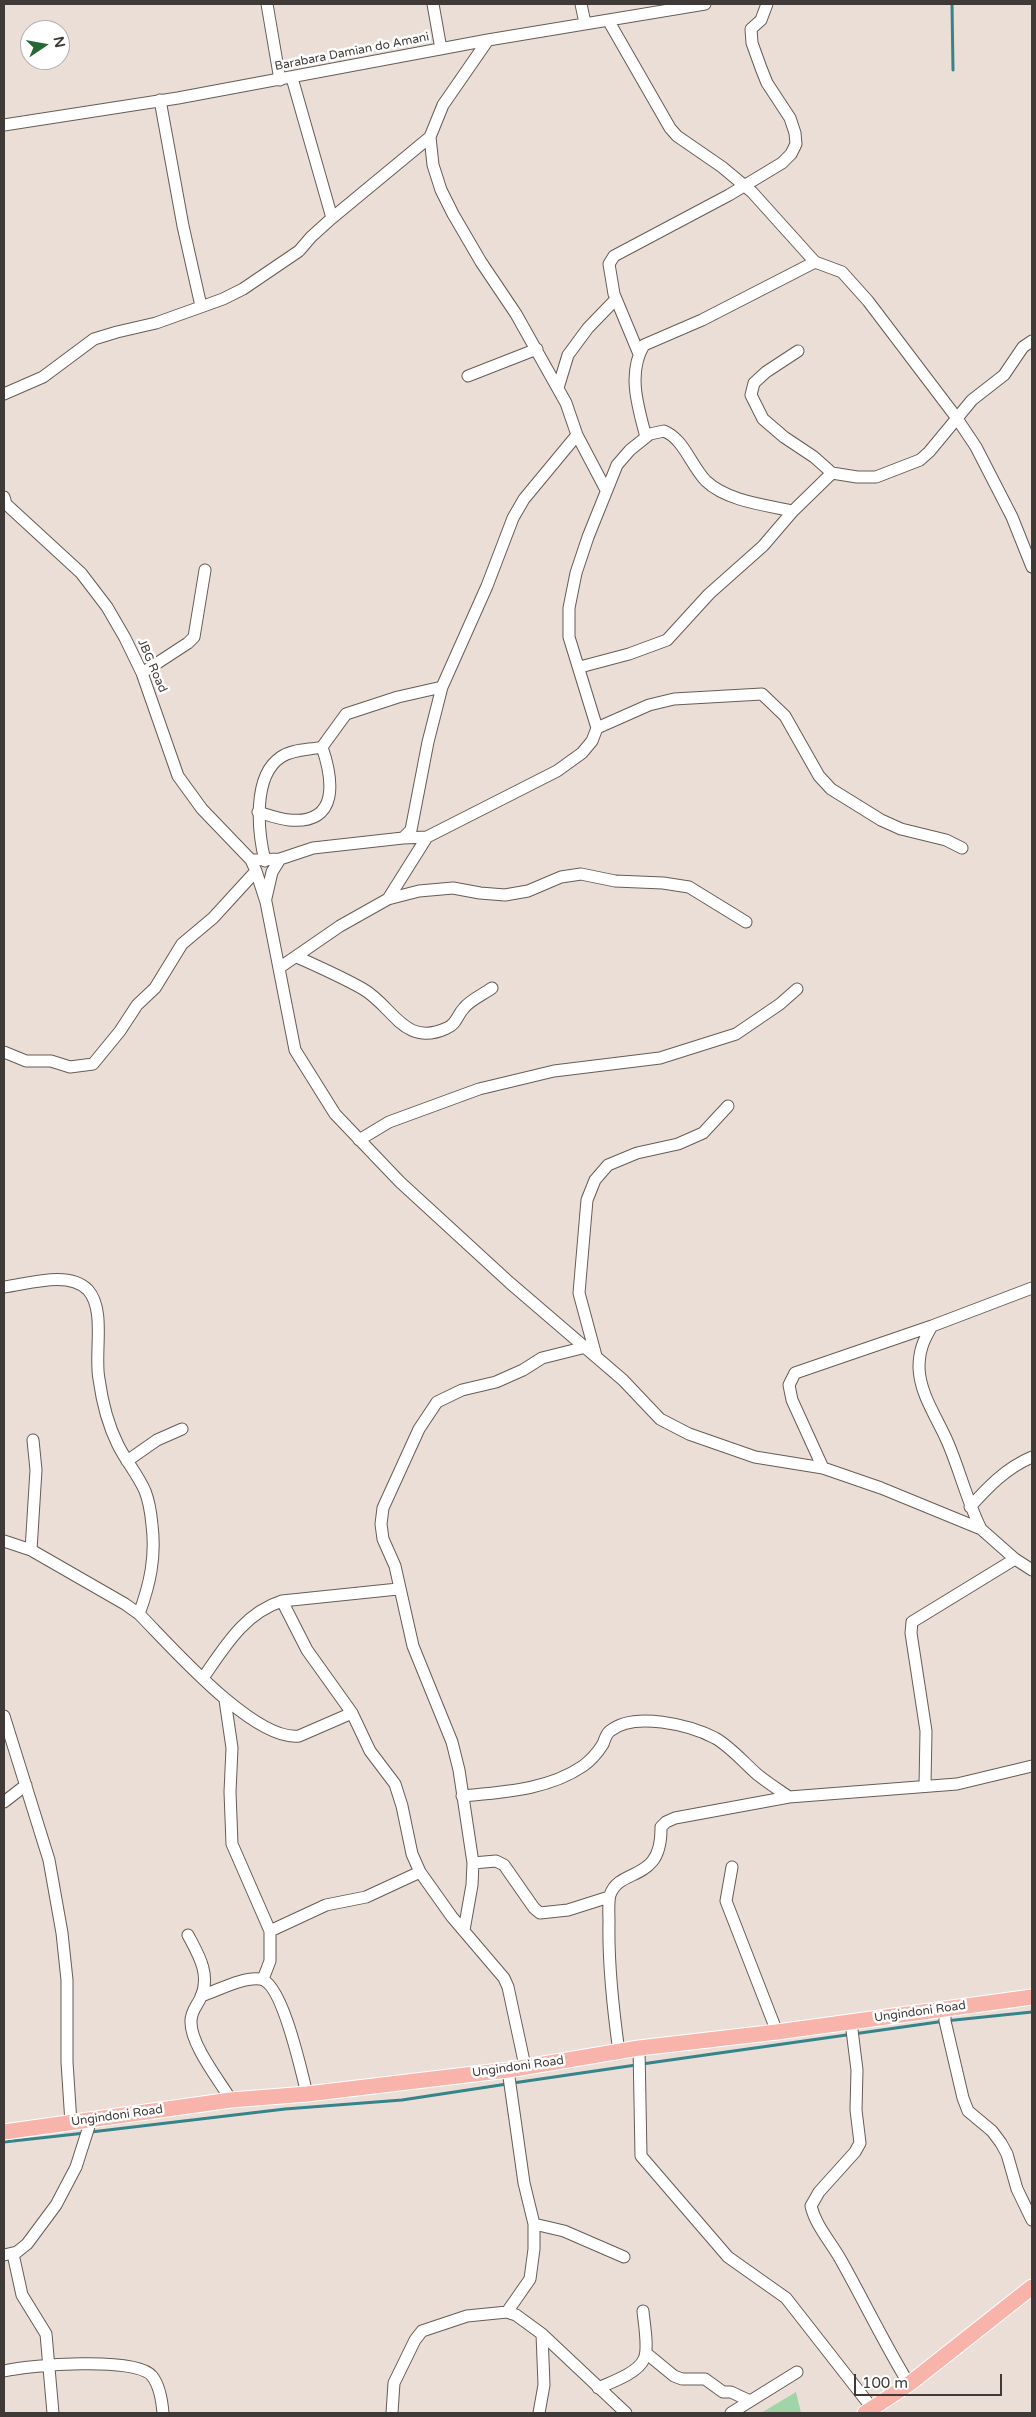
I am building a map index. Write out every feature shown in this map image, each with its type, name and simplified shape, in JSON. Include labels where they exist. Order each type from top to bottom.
[{"type":"main road","name":"Ungindoni Road","points":[[4,2132],[231,2100],[307,2094],[508,2070],[639,2048],[777,2032],[1032,1997]]},
{"type":"main road","points":[[868,2411],[909,2384],[1032,2287]]},
{"type":"street","points":[[266,4],[280,80]]},
{"type":"street","points":[[433,4],[440,49]]},
{"type":"street","points":[[581,4],[585,24]]},
{"type":"street","name":"Barabara Damian do Amani","points":[[4,125],[292,78],[488,40],[706,4]]},
{"type":"street","points":[[639,354],[616,298],[609,264],[614,256],[729,195],[782,163],[791,154],[796,144],[796,132],[790,118],[767,83],[752,43],[751,29],[761,20],[767,4]]},
{"type":"street","points":[[608,20],[670,128],[677,136],[722,167],[744,185],[774,214],[815,262],[842,272],[863,294],[956,417],[992,475],[1032,567]]},
{"type":"street","points":[[488,40],[443,105],[430,137],[433,166],[441,190],[480,262],[516,314],[558,388],[566,403],[577,435],[606,490]]},
{"type":"street","points":[[292,78],[332,218]]},
{"type":"street","points":[[160,100],[183,226],[201,306]]},
{"type":"street","points":[[4,394],[42,377],[94,339],[156,323],[223,299],[260,279],[299,252],[311,237],[332,218],[430,137]]},
{"type":"street","points":[[646,437],[635,388],[635,365],[644,345],[702,320],[815,262]]},
{"type":"street","points":[[558,388],[568,355],[588,328],[616,298]]},
{"type":"street","points":[[798,351],[754,383],[751,395],[763,419],[832,473],[857,477],[876,477],[920,460],[929,452],[972,400],[1004,375],[1023,347],[1032,341]]},
{"type":"street","points":[[468,376],[537,350]]},
{"type":"street","points":[[793,511],[737,498],[712,486],[699,473],[670,434],[664,431],[650,434],[617,465],[576,573],[569,608],[569,637],[580,667],[597,728],[592,741],[582,753],[557,771],[427,837],[313,848],[280,859],[251,860],[266,902],[295,1050],[335,1114],[414,1196],[510,1283],[623,1380],[660,1419],[689,1434],[755,1457],[823,1468],[881,1488],[981,1529],[1015,1559],[1032,1570]]},
{"type":"street","points":[[403,838],[413,823],[428,742],[442,687],[487,586],[513,518],[524,499],[577,435]]},
{"type":"street","points":[[580,667],[628,654],[667,640],[709,594],[763,546],[793,511],[832,473]]},
{"type":"street","name":"JBG Road","points":[[4,497],[6,504],[81,573],[107,607],[142,673],[178,776],[202,809],[251,860]]},
{"type":"street","points":[[142,673],[188,643],[194,637],[205,570]]},
{"type":"street","points":[[265,861],[258,812],[263,783],[272,766],[282,757],[299,750],[322,747],[346,714],[398,696],[442,687]]},
{"type":"street","points":[[597,728],[649,705],[674,699],[762,694],[785,716],[819,776],[831,789],[881,820],[902,829],[946,840],[962,848]]},
{"type":"street","points":[[258,812],[289,820],[305,819],[318,814],[325,808],[331,776],[322,747]]},
{"type":"street","points":[[388,898],[427,837]]},
{"type":"street","points":[[266,902],[268,885],[280,859]]},
{"type":"street","points":[[4,1052],[26,1061],[51,1060],[70,1067],[93,1064],[137,1005],[154,988],[182,944],[213,918],[256,872]]},
{"type":"street","points":[[279,968],[340,926],[388,898],[419,890],[453,888],[505,895],[528,891],[561,877],[581,874],[615,881],[663,883],[688,887],[746,922]]},
{"type":"street","points":[[297,957],[365,990],[402,1026],[416,1032],[430,1034],[449,1028],[457,1021],[464,1008],[492,988]]},
{"type":"street","points":[[359,1140],[389,1122],[479,1090],[554,1071],[660,1058],[736,1034],[780,1004],[797,989]]},
{"type":"street","points":[[596,1356],[579,1292],[587,1200],[594,1180],[608,1165],[637,1153],[678,1144],[704,1133],[728,1106]]},
{"type":"street","points":[[4,1287],[53,1280],[76,1283],[88,1290],[96,1302],[98,1325],[96,1364],[99,1380],[111,1428],[126,1460],[146,1492],[153,1536],[151,1576],[139,1614]]},
{"type":"street","points":[[823,1468],[792,1400],[789,1385],[795,1373],[932,1326],[1032,1288]]},
{"type":"street","points":[[932,1326],[920,1344],[919,1370],[926,1397],[951,1450],[970,1507],[981,1529]]},
{"type":"street","points":[[464,1930],[472,1885],[473,1863],[452,1742],[413,1646],[394,1566],[383,1539],[381,1524],[383,1508],[419,1429],[437,1402],[462,1390],[496,1382],[523,1370],[542,1358],[586,1348]]},
{"type":"street","points":[[126,1460],[157,1440],[182,1429]]},
{"type":"street","points":[[31,1550],[36,1470],[32,1440]]},
{"type":"street","points":[[970,1507],[1001,1475],[1032,1457]]},
{"type":"street","points":[[4,1541],[31,1550],[108,1593],[139,1614],[225,1700],[280,1734],[291,1737],[299,1736],[352,1714]]},
{"type":"street","points":[[925,1785],[926,1731],[911,1633],[912,1622],[1015,1559]]},
{"type":"street","points":[[203,1678],[245,1623],[268,1605],[282,1601],[398,1589]]},
{"type":"street","points":[[282,1601],[307,1650],[352,1714],[370,1751],[395,1784],[402,1806],[412,1854],[420,1872],[452,1917],[499,1971],[508,1987],[525,2066]]},
{"type":"street","points":[[225,1700],[232,1748],[230,1792],[232,1844],[270,1930],[270,1962],[263,1979]]},
{"type":"street","points":[[4,1716],[52,1872],[62,1933],[67,1980],[67,2062],[72,2123]]},
{"type":"street","points":[[462,1796],[542,1784],[582,1766],[594,1756],[608,1733],[616,1727],[627,1723],[656,1722],[697,1730],[718,1740],[759,1776],[789,1797]]},
{"type":"street","points":[[619,2052],[608,1949],[610,1897],[618,1884],[643,1871],[653,1861],[658,1853],[661,1842],[661,1827],[666,1822],[675,1818],[789,1797],[957,1784],[1032,1766]]},
{"type":"street","points":[[4,1802],[26,1785]]},
{"type":"street","points":[[473,1863],[496,1861],[504,1865],[534,1908],[540,1913],[568,1910],[610,1897]]},
{"type":"street","points":[[732,1867],[726,1901],[777,2032]]},
{"type":"street","points":[[270,1930],[326,1905],[366,1897],[420,1872]]},
{"type":"street","points":[[188,1935],[205,1970],[202,1996],[192,2012],[190,2023],[195,2041],[231,2100]]},
{"type":"street","points":[[202,1996],[249,1979],[263,1979],[270,1984],[290,2028],[307,2094]]},
{"type":"street","points":[[945,2008],[945,2021],[968,2112],[992,2131],[1001,2143],[1007,2154],[1017,2189],[1032,2220]]},
{"type":"street","points":[[851,2022],[857,2070],[856,2110],[860,2143],[855,2152],[819,2192],[811,2206],[814,2218],[841,2260],[909,2384]]},
{"type":"street","points":[[639,2048],[641,2156],[728,2257],[786,2298],[868,2411]]},
{"type":"street","points":[[506,2312],[530,2279],[534,2249],[534,2224],[524,2183],[508,2070]]},
{"type":"street","points":[[53,2413],[46,2334],[22,2295],[8,2255],[27,2244],[56,2205],[76,2167],[91,2120]]},
{"type":"street","points":[[534,2224],[564,2231],[624,2257]]},
{"type":"street","points":[[598,2388],[638,2366],[644,2360],[646,2353],[644,2311]]},
{"type":"street","points":[[392,2413],[394,2383],[415,2340],[422,2330],[467,2316],[506,2312],[516,2315],[542,2334],[626,2413]]},
{"type":"street","points":[[539,2413],[544,2384],[542,2334]]},
{"type":"street","points":[[646,2353],[674,2376],[682,2379],[705,2379],[723,2392],[732,2392],[750,2401]]},
{"type":"street","points":[[4,2371],[59,2363],[125,2366],[146,2371],[152,2376],[161,2396],[164,2413]]},
{"type":"street","points":[[731,2413],[797,2372]]},
{"type":"green space","points":[[796,2392],[801,2413],[761,2413]]},
{"type":"waterway","points":[[952,4],[953,70]]},
{"type":"waterway","points":[[642,2064],[945,2021],[1032,2012]]},
{"type":"waterway","points":[[513,2083],[636,2065]]},
{"type":"waterway","points":[[91,2132],[285,2109],[402,2100],[507,2084]]},
{"type":"waterway","points":[[4,2142],[85,2133]]}]
